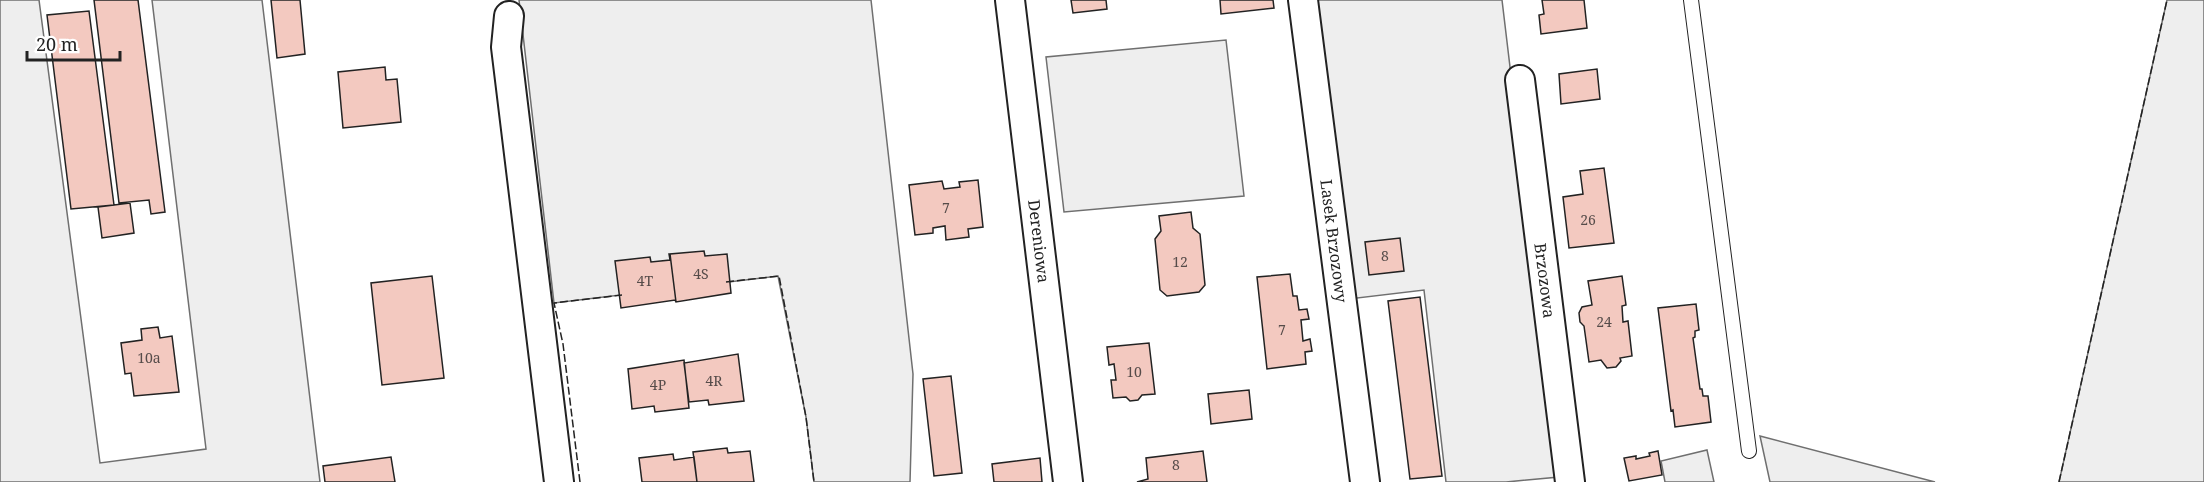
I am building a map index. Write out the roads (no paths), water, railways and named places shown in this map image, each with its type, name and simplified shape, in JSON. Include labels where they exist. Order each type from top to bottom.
[{"type":"street","name":"Dereniowa","points":[[1010,0],[1068,482]]},
{"type":"street","name":"Lasek Brzozowy","points":[[1303,0],[1365,482]]},
{"type":"street","points":[[508,8],[506,47],[559,482]]},
{"type":"street","name":"Brzozowa","points":[[1520,80],[1570,482]]},
{"type":"lane","points":[[1690,0],[1749,451]]}]
